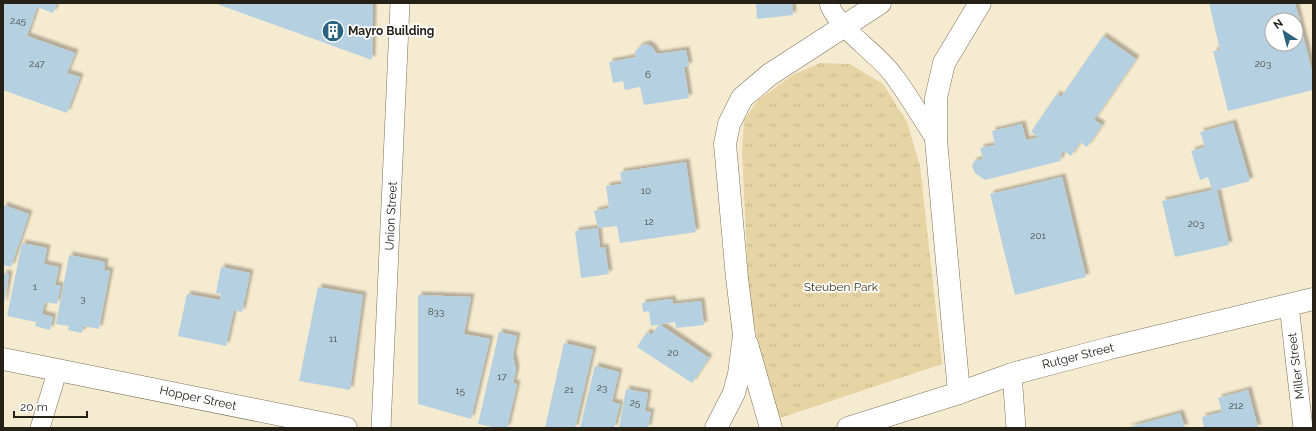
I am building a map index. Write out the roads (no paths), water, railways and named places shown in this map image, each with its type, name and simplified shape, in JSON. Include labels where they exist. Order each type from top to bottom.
[{"type":"street","name":"Union Street","points":[[381,428],[400,3]]},
{"type":"street","points":[[829,3],[831,9],[845,26],[894,74],[936,140]]},
{"type":"street","points":[[771,428],[744,335],[737,278],[725,144],[729,124],[742,98],[769,75],[880,3]]},
{"type":"street","points":[[959,392],[936,140],[936,98],[944,63],[980,3]]},
{"type":"street","name":"Rutger Street","points":[[848,428],[1012,374],[1110,348],[1313,299]]},
{"type":"street","name":"Miller Street","points":[[1289,305],[1303,428]]},
{"type":"street","points":[[716,428],[734,393],[739,374],[744,335]]},
{"type":"street","name":"Hopper Street","points":[[3,359],[346,428]]},
{"type":"street","points":[[40,428],[58,369]]},
{"type":"street","points":[[1012,374],[1016,428]]},
{"type":"place","name":"Mayro Building","points":[[333,31]]},
{"type":"park label","name":"Steuben Park","points":[[841,287]]}]
